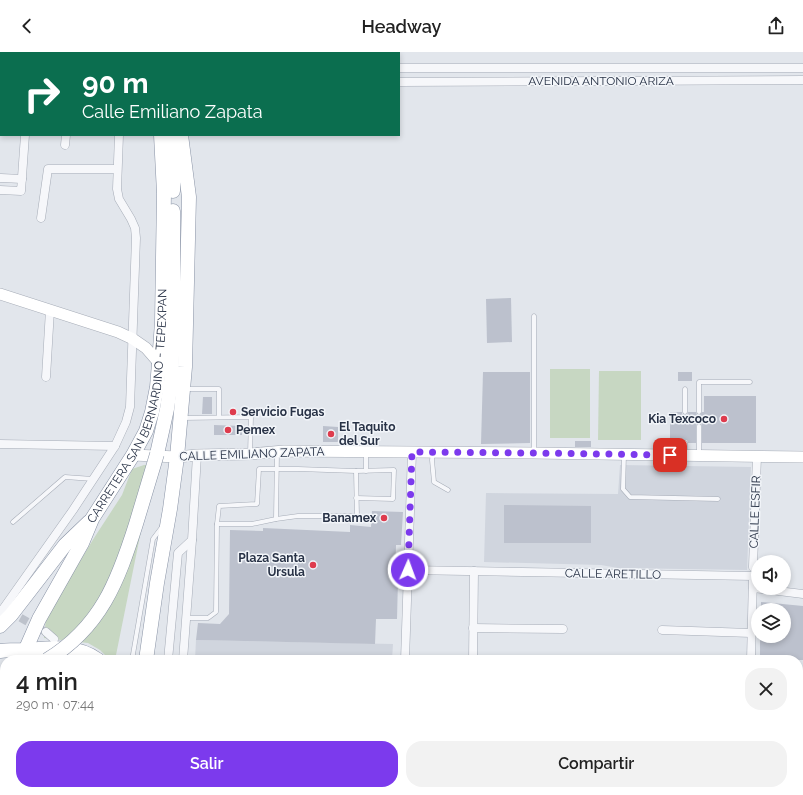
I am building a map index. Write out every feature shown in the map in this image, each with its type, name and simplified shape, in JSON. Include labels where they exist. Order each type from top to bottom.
[{"type":"highway","name":"CARRETERA SAN BERNARDINO - TEPEXPAN","points":[[23,655],[39,620],[82,543],[92,520],[133,455],[146,430],[152,412],[159,363],[162,322],[164,193],[161,136]]},
{"type":"highway","points":[[54,655],[69,645],[85,629],[101,609],[111,591],[127,552],[157,454],[167,409],[171,382],[173,328],[173,164],[171,136]]},
{"type":"highway","points":[[147,655],[157,583],[169,518],[177,457],[185,367],[189,196],[181,136]]},
{"type":"highway","points":[[0,626],[11,615],[65,545],[92,520]]},
{"type":"highway","points":[[0,651],[23,655],[60,648],[82,651],[91,655]]},
{"type":"main road","points":[[0,294],[118,332],[133,339],[146,348],[159,363]]},
{"type":"main road","name":"CALLE EMILIANO ZAPATA","points":[[133,455],[177,457],[250,454],[277,451],[803,457]]},
{"type":"street","name":"AVENIDA ANTONIO ARIZA","points":[[400,68],[803,68]]},
{"type":"street","points":[[410,82],[412,68]]},
{"type":"street","name":"AVENIDA ANTONIO ARIZA","points":[[400,82],[803,80]]},
{"type":"street","points":[[0,190],[21,191],[25,136]]},
{"type":"street","points":[[65,145],[66,136]]},
{"type":"street","points":[[4,611],[73,510],[114,446],[126,422],[130,407],[136,238],[135,228],[119,199],[117,189],[119,136]]},
{"type":"street","points":[[41,218],[48,169],[117,169]]},
{"type":"street","points":[[1,178],[22,179]]},
{"type":"street","points":[[46,377],[50,310]]},
{"type":"street","points":[[0,444],[114,446]]},
{"type":"street","points":[[404,655],[412,452]]},
{"type":"street","points":[[183,655],[197,455]]},
{"type":"street","name":"CALLE ESFIR","points":[[753,555],[757,456]]},
{"type":"street","points":[[168,655],[178,553],[192,540]]},
{"type":"street","name":"CALLE ARETILLO","points":[[408,570],[751,576]]},
{"type":"street","points":[[472,655],[474,572]]},
{"type":"street","points":[[791,593],[803,594]]},
{"type":"street","points":[[473,628],[563,629]]},
{"type":"street","points":[[171,629],[185,630]]},
{"type":"street","points":[[662,630],[751,633]]},
{"type":"street","points":[[46,632],[54,639]]},
{"type":"street","points":[[751,655],[752,643]]},
{"type":"lane","points":[[534,316],[534,453]]},
{"type":"lane","points":[[699,412],[699,382],[750,382]]},
{"type":"lane","points":[[183,389],[220,389],[219,417]]},
{"type":"lane","points":[[684,389],[685,412]]},
{"type":"lane","points":[[180,418],[250,417],[250,454]]},
{"type":"lane","points":[[699,426],[699,456]]},
{"type":"lane","points":[[685,443],[685,456]]},
{"type":"lane","points":[[276,519],[278,469],[277,451]]},
{"type":"lane","points":[[366,452],[366,471]]},
{"type":"lane","points":[[433,452],[432,460],[434,482],[448,490]]},
{"type":"lane","points":[[624,454],[623,489],[630,497],[718,499]]},
{"type":"lane","points":[[186,618],[208,618],[216,612],[217,524],[219,506],[257,504],[259,469],[366,471],[394,470],[393,499],[356,498]]},
{"type":"lane","points":[[217,524],[252,524],[276,519],[316,516],[357,516],[356,470]]},
{"type":"lane","points":[[13,522],[65,477],[93,479]]},
{"type":"lane","points":[[133,655],[153,539],[169,518]]},
{"type":"shaded area","points":[[620,465],[751,467],[747,570],[618,568],[601,565],[484,562],[486,493],[618,494]]},
{"type":"shaded area","points":[[196,640],[393,644],[392,655],[195,655]]},
{"type":"green space","points":[[550,369],[590,369],[590,438],[550,438]]},
{"type":"green space","points":[[599,371],[641,371],[641,440],[598,440]]},
{"type":"green space","points":[[156,464],[116,655],[105,655],[100,650],[88,643],[44,638],[46,617],[122,495],[132,469],[144,465]]},
{"type":"building","points":[[511,298],[512,342],[487,343],[486,299]]},
{"type":"building","points":[[483,372],[530,372],[530,443],[481,444]]},
{"type":"building","points":[[678,372],[692,372],[692,381],[678,381]]},
{"type":"building","name":"Kia Texcoco","points":[[704,396],[756,396],[756,443],[702,443],[702,426],[701,423],[697,423],[696,443],[688,443],[687,440],[685,440],[682,441],[682,443],[670,443],[670,412],[682,412],[682,414],[687,415],[688,412],[696,412],[697,415],[700,415],[704,412]]},
{"type":"building","name":"Pemex","points":[[203,397],[212,397],[212,414],[202,414]]},
{"type":"building","name":"Pemex","points":[[214,425],[242,426],[242,435],[214,435]]},
{"type":"building","name":"El Taquito del Sur","points":[[323,426],[338,427],[338,442],[323,442]]},
{"type":"building","points":[[575,441],[591,441],[591,447],[575,447]]},
{"type":"building","points":[[504,505],[591,506],[591,543],[504,543]]},
{"type":"building","name":"Plaza Santa Ursula","points":[[372,511],[403,512],[401,545],[396,545],[395,578],[398,579],[397,619],[376,619],[375,644],[196,640],[198,623],[220,624],[229,614],[230,530],[263,531],[263,528],[350,532],[350,525],[371,527]]},
{"type":"building","points":[[791,605],[803,606],[803,655],[760,655],[760,643],[791,643]]},
{"type":"tunnel","points":[[10,612],[46,632]]},
{"type":"place","name":"Servicio Fugas","points":[[233,412]]},
{"type":"place","name":"Kia Texcoco","points":[[724,419]]},
{"type":"place","name":"Pemex","points":[[228,430]]},
{"type":"place","name":"El Taquito del Sur","points":[[331,434]]},
{"type":"place","name":"Banamex","points":[[384,518]]},
{"type":"place","name":"Plaza Santa Ursula","points":[[313,565]]},
{"type":"route","points":[[408,570],[412,452],[670,455]]}]
